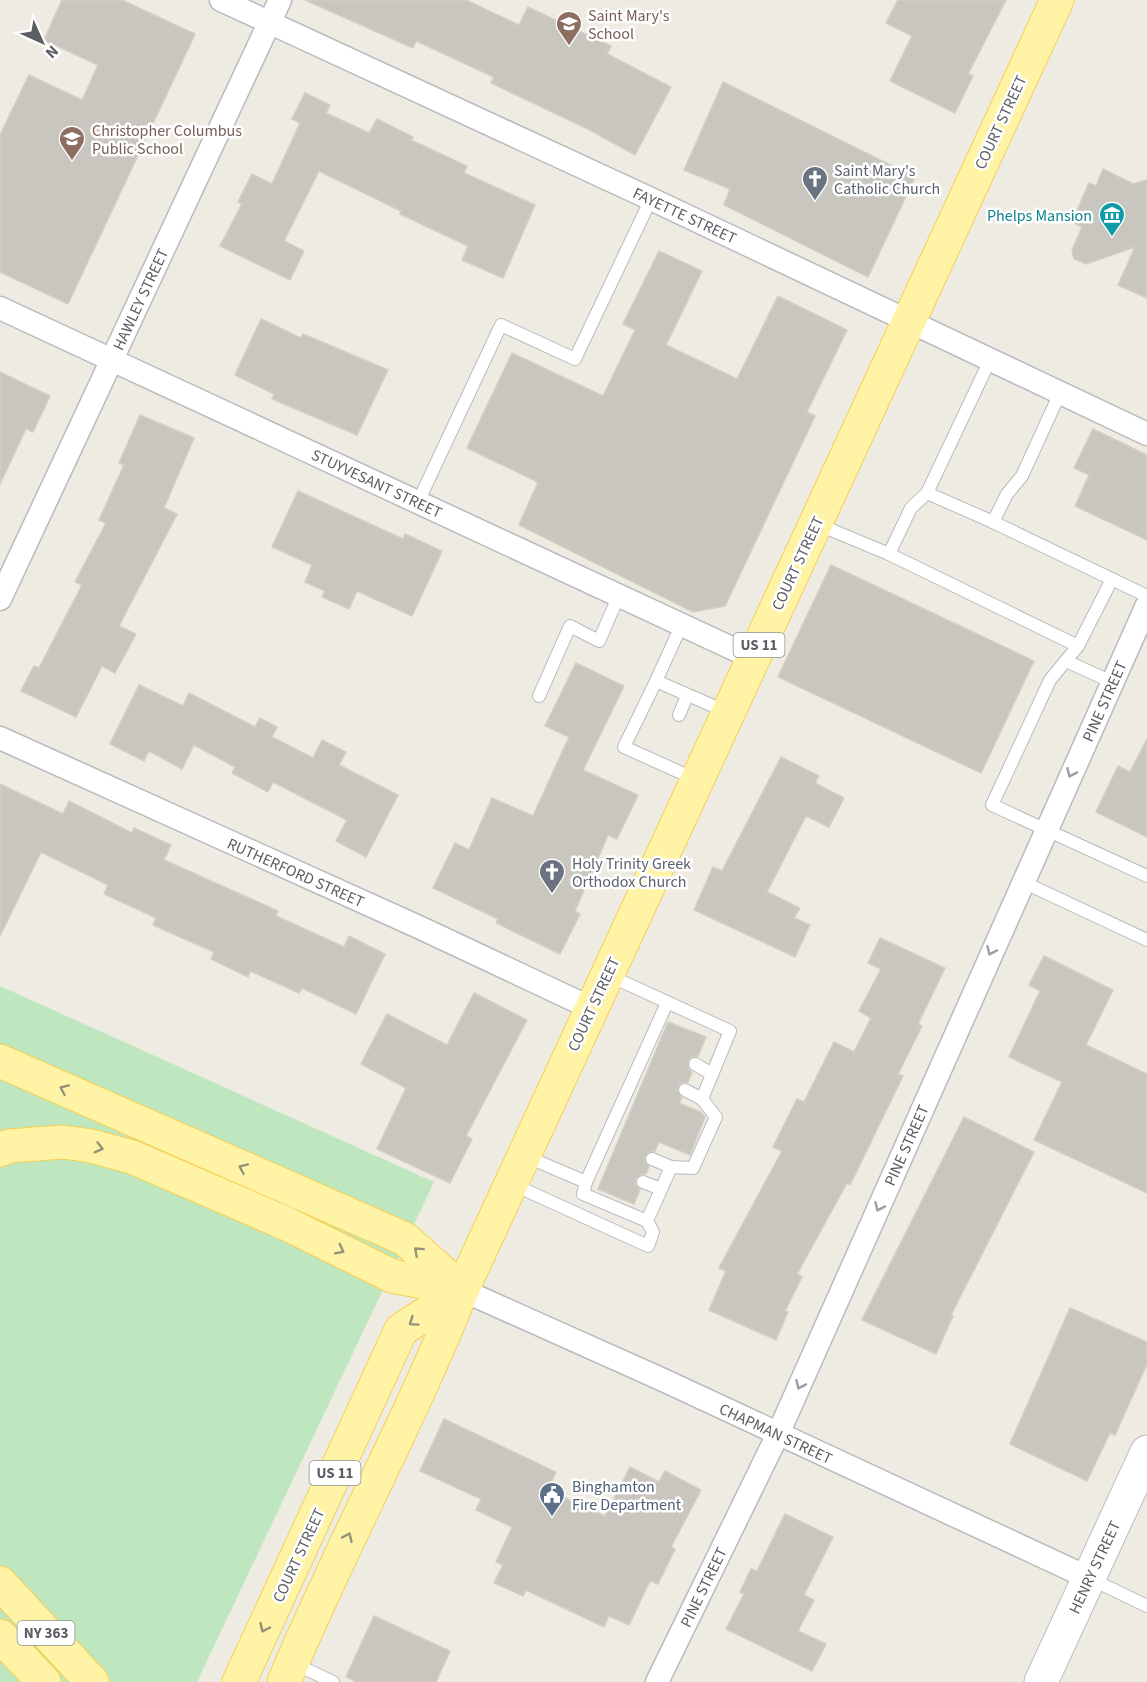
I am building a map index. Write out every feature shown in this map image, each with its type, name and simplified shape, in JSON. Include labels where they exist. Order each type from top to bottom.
[{"type":"main road","name":"COURT STREET","points":[[288,1672],[323,1590],[440,1345],[462,1290],[517,1169],[1057,0]]},
{"type":"main road","points":[[0,1061],[405,1239],[462,1290]]},
{"type":"main road","points":[[0,1150],[9,1146],[63,1142],[92,1146],[132,1157],[287,1224],[392,1276],[462,1290]]},
{"type":"main road","name":"COURT STREET","points":[[239,1682],[401,1330],[462,1290]]},
{"type":"main road","points":[[0,1576],[26,1612]]},
{"type":"main road","name":"NY 363","points":[[0,1583],[92,1682]]},
{"type":"main road","name":"NY 363","points":[[0,1636],[44,1682]]},
{"type":"street","name":"FAYETTE STREET","points":[[221,0],[651,199],[1147,434]]},
{"type":"street","name":"HAWLEY STREET","points":[[0,598],[280,0]]},
{"type":"street","name":"STUYVESANT STREET","points":[[0,308],[753,658]]},
{"type":"street","name":"PINE STREET","points":[[657,1682],[778,1434],[1147,605]]},
{"type":"street","name":"RUTHERFORD STREET","points":[[0,738],[414,925],[591,1008]]},
{"type":"street","name":"CHAPMAN STREET","points":[[462,1290],[1089,1578]]},
{"type":"street","name":"HENRY STREET","points":[[1041,1682],[1147,1452]]},
{"type":"lane","points":[[418,502],[501,325],[575,358],[651,199]]},
{"type":"lane","points":[[889,554],[911,508],[927,493],[990,360]]},
{"type":"lane","points":[[993,522],[1007,494],[1022,476],[1060,393]]},
{"type":"lane","points":[[927,493],[1147,596]]},
{"type":"lane","points":[[816,523],[889,554],[1078,646]]},
{"type":"lane","points":[[1112,579],[1078,646],[1050,680],[992,805],[1147,876]]},
{"type":"lane","points":[[539,696],[570,626],[599,641],[619,595]]},
{"type":"lane","points":[[682,624],[624,747],[659,757],[697,780]]},
{"type":"lane","points":[[1066,661],[1112,682]]},
{"type":"lane","points":[[656,681],[727,712]]},
{"type":"lane","points":[[679,715],[687,696]]},
{"type":"lane","points":[[1023,882],[1147,940]]},
{"type":"lane","points":[[607,975],[730,1031],[702,1099]]},
{"type":"lane","points":[[517,1169],[648,1246],[653,1232],[647,1221],[583,1194],[594,1163],[611,1141],[642,1070],[667,1003]]},
{"type":"lane","points":[[695,1064],[712,1074]]},
{"type":"lane","points":[[652,1159],[671,1167],[693,1168],[716,1116],[702,1099],[685,1090]]},
{"type":"lane","points":[[594,1163],[607,1168]]},
{"type":"lane","points":[[647,1221],[671,1167]]},
{"type":"lane","points":[[517,1169],[586,1182]]},
{"type":"lane","points":[[643,1182],[661,1189]]},
{"type":"lane","points":[[1089,1578],[1147,1606]]},
{"type":"lane","points":[[288,1672],[333,1682]]},
{"type":"green space","points":[[0,986],[434,1182],[197,1682],[0,1682]]},
{"type":"building","points":[[62,0],[122,0],[195,34],[68,304],[0,272],[0,135],[29,75],[82,100],[98,65],[44,40]]},
{"type":"building","points":[[305,0],[466,0],[519,25],[528,7],[611,46],[607,54],[671,87],[635,155],[588,129],[491,83],[494,77],[416,41],[413,48]]},
{"type":"building","points":[[898,0],[1006,0],[968,74],[973,76],[955,113],[890,81],[912,36],[886,23]]},
{"type":"building","points":[[723,82],[915,177],[868,277],[724,205],[730,189],[684,170]]},
{"type":"building","points":[[305,93],[330,105],[326,113],[369,133],[377,119],[413,137],[411,140],[467,166],[464,173],[535,205],[503,278],[462,260],[468,246],[400,214],[401,211],[319,171],[284,241],[304,251],[290,280],[220,246],[242,204],[238,202],[252,174],[272,184],[300,123],[292,119]]},
{"type":"building","name":"Phelps Mansion","points":[[1103,169],[1133,184],[1147,180],[1147,298],[1118,285],[1135,247],[1086,264],[1074,259],[1072,250],[1082,227],[1072,222],[1089,183],[1096,186]]},
{"type":"building","points":[[659,251],[702,271],[666,345],[737,379],[778,296],[847,330],[807,412],[815,416],[725,606],[693,612],[519,525],[538,482],[467,448],[512,353],[603,396],[635,330],[623,324]]},
{"type":"building","points":[[261,319],[301,338],[303,334],[388,370],[357,435],[272,399],[274,394],[235,375]]},
{"type":"building","points":[[0,372],[50,396],[33,432],[26,429],[0,484]]},
{"type":"building","points":[[140,415],[194,438],[164,508],[177,514],[119,626],[136,634],[115,673],[102,666],[76,717],[21,691],[34,666],[39,668],[82,585],[75,582],[106,523],[99,520],[124,465],[119,463]]},
{"type":"building","points":[[1093,429],[1147,455],[1147,540],[1075,506],[1089,475],[1074,468]]},
{"type":"building","points":[[298,491],[403,539],[405,534],[442,551],[412,616],[357,591],[349,609],[322,597],[325,591],[305,582],[312,565],[272,547]]},
{"type":"building","points":[[831,565],[1034,661],[981,773],[778,677]]},
{"type":"building","points":[[576,663],[624,686],[583,770],[638,795],[617,839],[608,835],[575,911],[580,914],[560,954],[496,923],[498,919],[433,888],[455,843],[469,850],[492,798],[533,816],[569,737],[545,726]]},
{"type":"building","points":[[139,685],[183,706],[189,693],[255,727],[260,718],[277,727],[272,737],[313,758],[322,740],[346,752],[339,765],[398,795],[366,857],[336,841],[347,820],[273,782],[268,792],[232,773],[235,767],[194,745],[182,769],[149,751],[144,761],[110,744]]},
{"type":"building","points":[[1147,739],[1147,837],[1096,812],[1118,766],[1130,772]]},
{"type":"building","points":[[781,757],[819,776],[815,783],[844,798],[829,827],[806,816],[767,892],[800,908],[794,918],[810,925],[795,957],[694,910],[713,867],[722,871]]},
{"type":"building","points":[[0,784],[63,814],[69,801],[132,833],[134,828],[171,845],[164,860],[278,911],[276,916],[344,947],[349,936],[385,954],[356,1014],[302,988],[299,993],[250,971],[248,977],[211,959],[214,952],[153,925],[156,918],[104,894],[108,885],[41,852],[0,936]]},
{"type":"building","points":[[880,938],[945,968],[918,1024],[922,1026],[898,1074],[903,1076],[850,1185],[847,1183],[797,1274],[802,1277],[785,1311],[788,1312],[776,1340],[709,1310],[726,1271],[719,1268],[782,1151],[773,1147],[797,1099],[804,1102],[834,1042],[854,1052],[871,1018],[859,1011],[881,969],[868,963]]},
{"type":"building","points":[[1044,956],[1113,990],[1086,1045],[1147,1074],[1147,1193],[1034,1140],[1062,1082],[1009,1057],[1040,991],[1029,985]]},
{"type":"building","points":[[474,993],[527,1020],[466,1136],[472,1139],[450,1183],[377,1149],[406,1088],[361,1064],[387,1014],[447,1045]]},
{"type":"building","points":[[668,1022],[706,1037],[698,1056],[688,1060],[688,1068],[692,1072],[688,1082],[680,1083],[677,1090],[682,1098],[679,1103],[701,1112],[705,1117],[690,1155],[659,1142],[655,1151],[647,1153],[644,1161],[649,1167],[646,1174],[641,1174],[636,1178],[635,1184],[640,1190],[634,1204],[598,1189]]},
{"type":"building","points":[[964,1117],[1034,1152],[951,1315],[953,1316],[936,1354],[862,1320]]},
{"type":"building","points":[[1070,1308],[1147,1342],[1147,1364],[1115,1435],[1110,1433],[1087,1481],[1010,1444]]},
{"type":"building","name":"Binghamton Fire Department","points":[[444,1419],[556,1472],[548,1490],[605,1516],[630,1467],[659,1482],[665,1471],[701,1490],[671,1547],[675,1549],[658,1584],[650,1581],[629,1625],[609,1616],[604,1627],[526,1590],[523,1596],[494,1583],[503,1565],[496,1562],[512,1527],[476,1510],[481,1499],[420,1471]]},
{"type":"building","points":[[785,1514],[833,1537],[804,1595],[814,1600],[798,1631],[826,1644],[812,1671],[726,1629],[744,1594],[740,1592],[751,1569],[757,1571]]},
{"type":"building","points":[[374,1616],[450,1651],[436,1682],[357,1682],[346,1677]]},
{"type":"place","name":"Saint Mary's School","points":[[569,47]]},
{"type":"place","name":"Christopher Columbus Public School","points":[[72,162]]},
{"type":"place","name":"Saint Mary's Catholic Church","points":[[815,202]]},
{"type":"place","name":"Phelps Mansion","points":[[1112,238]]},
{"type":"place","name":"Holy Trinity Greek Orthodox Church","points":[[552,895]]},
{"type":"place","name":"Binghamton Fire Department","points":[[552,1518]]}]
